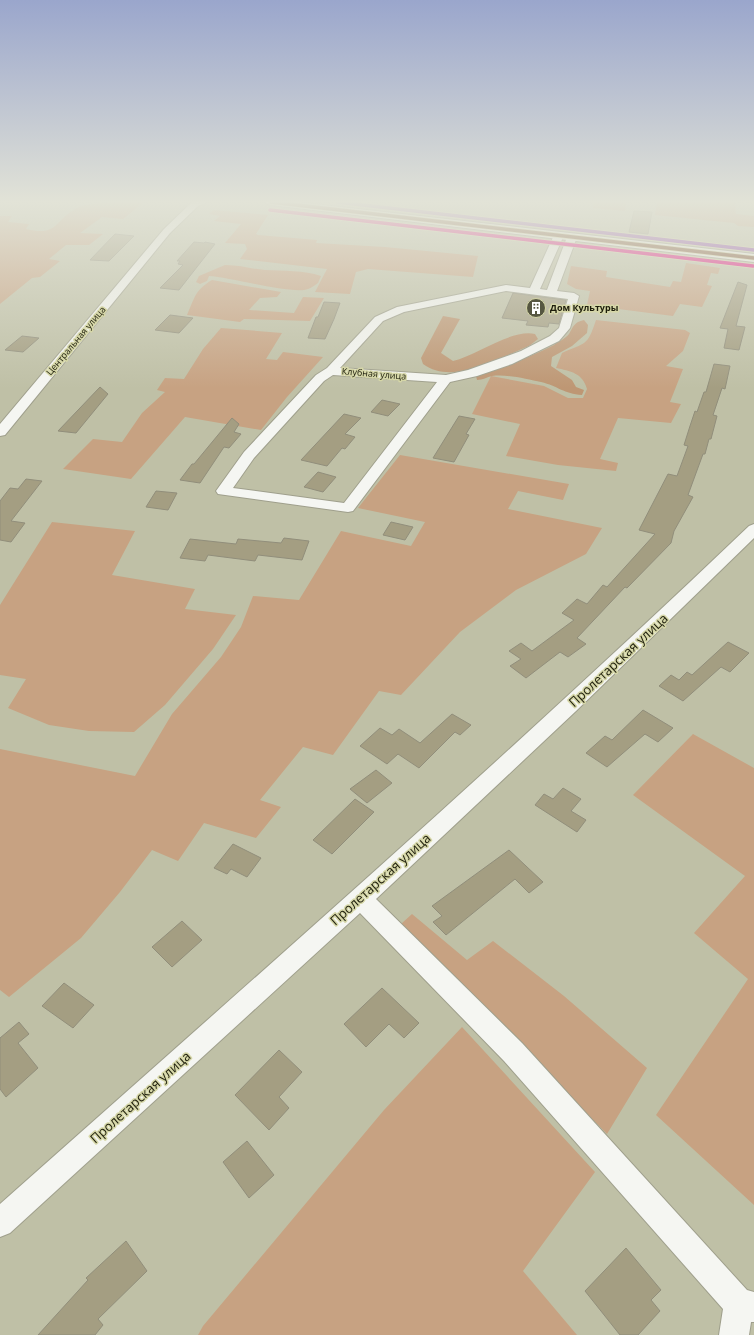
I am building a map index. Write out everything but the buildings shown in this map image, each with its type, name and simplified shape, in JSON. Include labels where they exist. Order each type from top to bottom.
[{"type":"street","name":"Центральная улица","points":[[0,432],[139,264]]},
{"type":"street","points":[[534,291],[546,264]]},
{"type":"street","points":[[551,293],[562,264]]},
{"type":"street","points":[[331,371],[379,319],[401,309],[506,288],[574,296],[563,331],[546,342],[506,362],[458,378],[446,379]]},
{"type":"street","name":"Клубная улица","points":[[331,371],[446,379],[367,481],[348,508],[223,491],[249,455],[320,378],[331,371]]},
{"type":"street","name":"Пролетарская улица","points":[[0,1223],[360,898],[658,624],[754,529]]},
{"type":"street","points":[[360,898],[513,1052],[747,1305],[734,1335]]},
{"type":"shaded area","points":[[0,264],[56,264],[40,277],[32,278],[0,304]]},
{"type":"shaded area","points":[[286,264],[476,264],[473,277],[368,269],[356,272],[350,294],[315,292],[327,269]]},
{"type":"shaded area","points":[[686,264],[720,268],[718,274],[711,273],[707,285],[712,286],[702,307],[680,304],[673,316],[587,305],[590,291],[576,289],[567,284],[571,266],[607,271],[606,277],[670,287],[673,281],[681,282]]},
{"type":"shaded area","points":[[225,265],[265,270],[301,272],[321,276],[318,283],[309,289],[300,290],[276,288],[209,276],[207,281],[200,284],[196,282],[199,276]]},
{"type":"shaded area","points":[[212,280],[281,292],[277,297],[260,298],[249,310],[294,313],[303,297],[324,298],[310,321],[244,319],[240,322],[187,315],[199,291]]},
{"type":"shaded area","points":[[443,316],[460,319],[441,353],[453,361],[515,335],[526,333],[535,334],[538,339],[529,346],[476,368],[448,372],[435,370],[423,364],[421,358]]},
{"type":"shaded area","points":[[584,320],[588,325],[587,333],[572,346],[552,357],[551,366],[572,380],[576,387],[584,390],[582,395],[566,392],[541,382],[517,377],[492,376],[477,380],[476,376],[525,358],[554,345],[569,334],[576,323]]},
{"type":"shaded area","points":[[596,320],[685,330],[690,333],[683,351],[666,366],[683,369],[670,402],[681,404],[671,423],[618,418],[600,459],[618,463],[616,471],[558,465],[506,456],[520,424],[472,414],[491,376],[544,386],[568,398],[583,398],[587,389],[582,379],[571,372],[556,368],[562,353],[581,345],[588,339]]},
{"type":"shaded area","points":[[221,328],[282,333],[266,359],[277,360],[283,352],[323,357],[287,397],[261,430],[185,417],[131,479],[63,469],[93,439],[122,442],[142,413],[165,392],[157,390],[165,378],[184,379],[203,349]]},
{"type":"shaded area","points":[[400,455],[569,484],[563,500],[518,491],[508,509],[602,528],[586,554],[516,590],[460,632],[401,695],[379,691],[333,755],[303,747],[260,800],[281,807],[256,838],[204,823],[178,861],[152,850],[120,892],[81,938],[9,997],[0,990],[0,749],[135,776],[172,714],[221,657],[241,627],[253,596],[299,600],[341,531],[411,546],[425,522],[358,508]]},
{"type":"shaded area","points":[[52,522],[135,531],[112,575],[195,589],[185,609],[236,615],[213,649],[165,705],[134,732],[89,731],[49,725],[8,708],[26,679],[0,675],[0,605]]},
{"type":"shaded area","points":[[693,734],[754,768],[754,1205],[656,1115],[748,979],[694,933],[745,876],[633,795]]},
{"type":"shaded area","points":[[412,914],[467,960],[493,941],[564,996],[647,1068],[607,1134],[401,924]]},
{"type":"shaded area","points":[[462,1027],[595,1172],[523,1271],[577,1335],[198,1335],[203,1326],[384,1110]]},
{"type":"transit line","points":[[738,264],[753,266]]},
{"type":"place","name":"Дом Культуры","points":[[536,308]]}]
